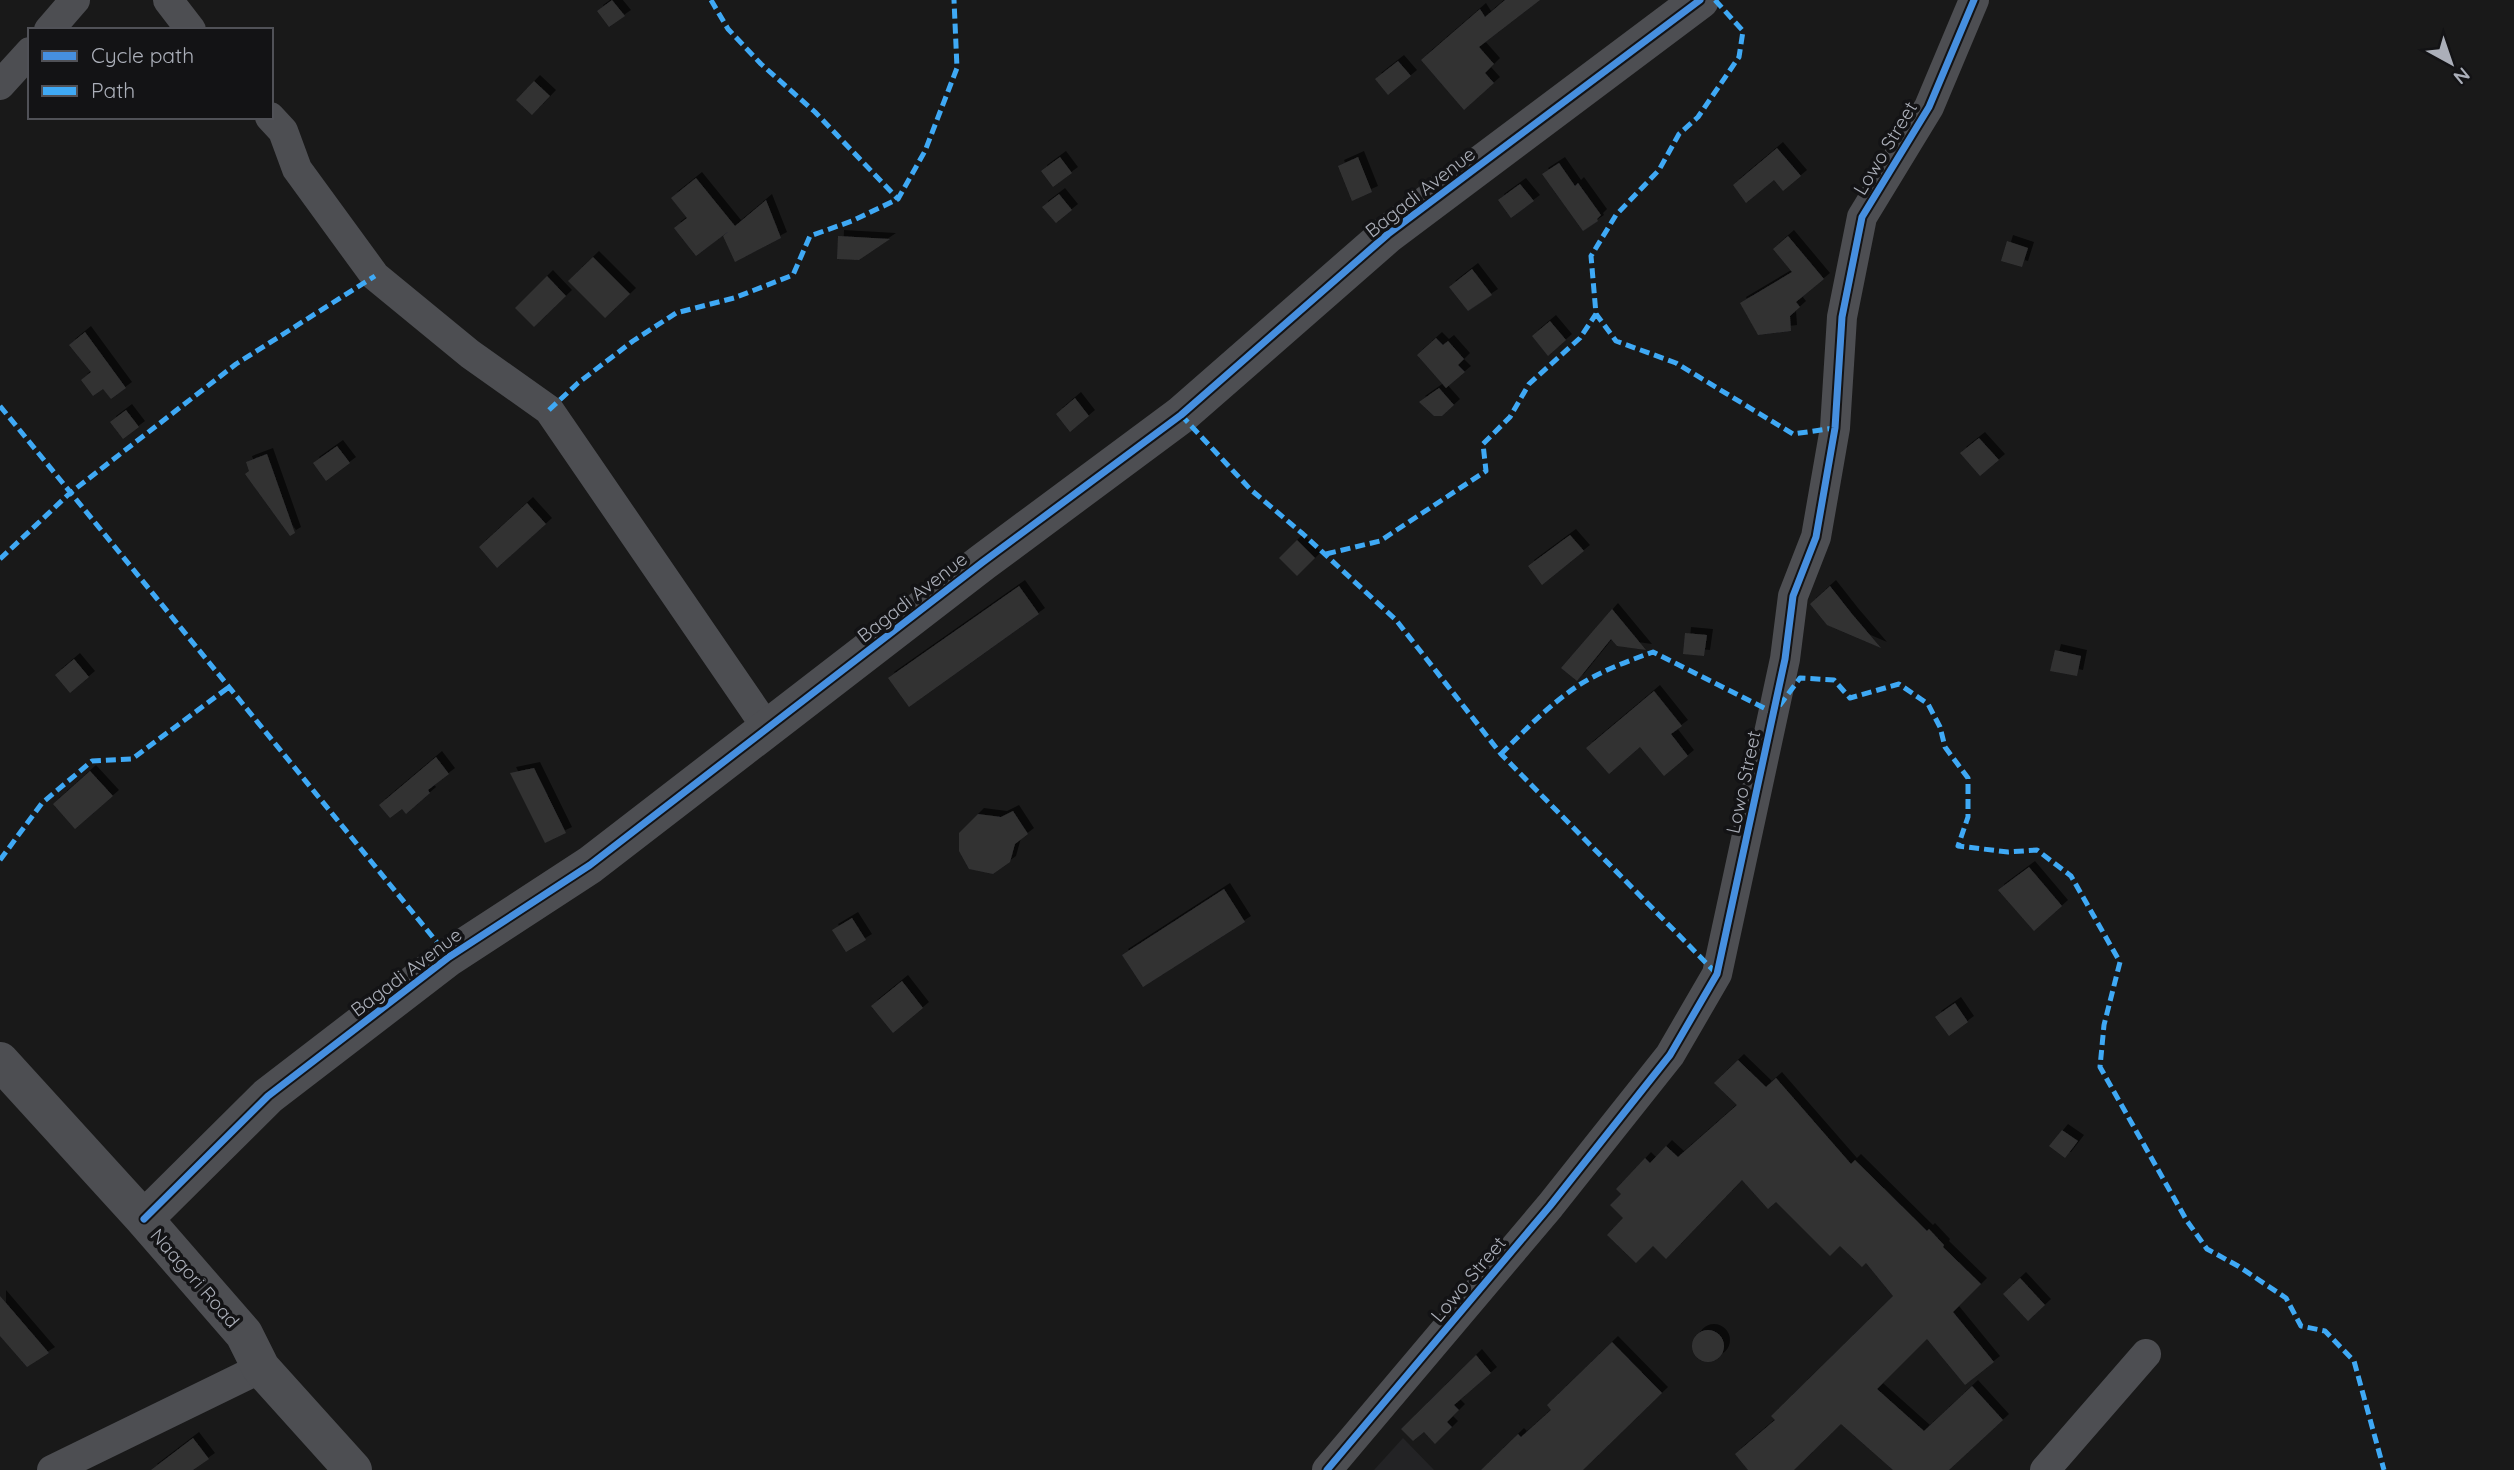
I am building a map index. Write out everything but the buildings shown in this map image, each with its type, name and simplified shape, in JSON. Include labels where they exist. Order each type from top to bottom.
[{"type":"street","points":[[51,28],[75,0]]},
{"type":"street","points":[[168,0],[189,28]]},
{"type":"street","name":"Bagadi Avenue","points":[[144,1219],[268,1096],[449,957],[590,864],[983,562],[1181,415],[1388,234],[1700,0]]},
{"type":"street","name":"Lowo Street","points":[[1326,1470],[1550,1206],[1670,1055],[1717,974],[1785,659],[1793,596],[1816,537],[1835,428],[1842,317],[1862,217],[1929,107],[1974,0]]},
{"type":"street","points":[[0,85],[28,54]]},
{"type":"street","points":[[272,119],[283,131],[297,169],[375,276],[470,354],[550,410],[767,728]]},
{"type":"street","name":"Naagori Road","points":[[0,1061],[244,1334],[261,1368],[353,1470]]},
{"type":"street","points":[[2045,1470],[2146,1354]]},
{"type":"street","points":[[52,1470],[261,1368]]},
{"type":"shaded area","points":[[1403,1438],[1434,1470],[1374,1470]]},
{"type":"marked path","points":[[711,0],[728,29],[761,64],[815,112],[898,199]]},
{"type":"marked path","points":[[549,410],[578,383],[633,341],[676,313],[734,298],[793,275],[810,236],[852,221],[898,199],[925,151],[957,68],[954,0]]},
{"type":"marked path","points":[[1715,0],[1743,31],[1739,57],[1698,117],[1679,134],[1659,170],[1616,215],[1591,256],[1596,314],[1616,341],[1676,363],[1793,434],[1835,428]]},
{"type":"marked path","points":[[0,559],[70,493],[236,364],[375,276]]},
{"type":"marked path","points":[[1326,554],[1380,541],[1486,471],[1483,444],[1510,417],[1529,384],[1580,338],[1596,314]]},
{"type":"marked path","points":[[0,406],[449,957]]},
{"type":"marked path","points":[[1181,415],[1250,489],[1396,620],[1501,754],[1717,974]]},
{"type":"marked path","points":[[1501,754],[1568,692],[1605,671],[1653,652],[1774,713],[1800,678],[1834,680],[1850,698],[1899,684],[1928,704],[1940,727],[1945,747],[1968,778],[1968,817],[1958,846],[2008,852],[2037,850],[2071,876],[2120,962],[2104,1025],[2100,1067],[2187,1221],[2207,1249],[2286,1298],[2301,1326],[2325,1331],[2354,1361],[2384,1470]]},
{"type":"marked path","points":[[0,860],[42,803],[92,761],[132,759],[229,687]]},
{"type":"cycle path","points":[[144,1219],[268,1096],[449,957],[590,865],[983,562],[1181,415],[1388,234],[1700,0]]},
{"type":"cycle path","points":[[1327,1470],[1550,1206],[1670,1055],[1717,974],[1785,659],[1793,596],[1816,537],[1835,428],[1842,317],[1862,217],[1929,107],[1974,0]]}]
